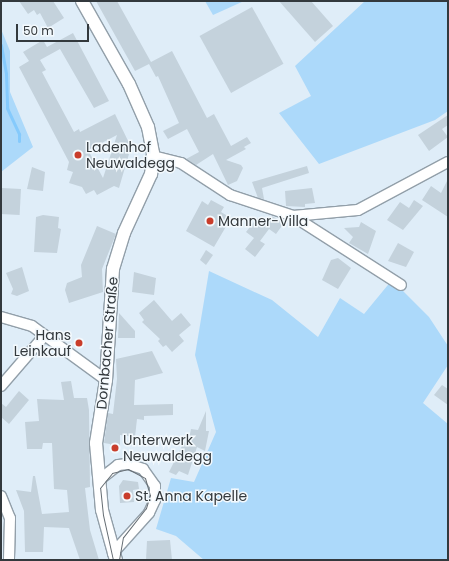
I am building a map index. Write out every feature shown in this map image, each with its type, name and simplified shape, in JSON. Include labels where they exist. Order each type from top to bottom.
[{"type":"main road","name":"Dornbacher Straße","points":[[82,1],[134,96],[150,136],[153,156],[151,174],[114,262],[106,380],[96,443],[102,510],[115,556]]},
{"type":"street","points":[[153,156],[181,163],[230,195],[294,216],[401,284]]},
{"type":"street","points":[[294,216],[358,210],[448,162]]},
{"type":"street","points":[[1,318],[32,326],[106,380]]},
{"type":"street","points":[[1,386],[45,335]]},
{"type":"street","points":[[99,480],[118,465],[128,464],[143,469],[155,486],[153,508],[115,556]]},
{"type":"street","points":[[1,496],[10,518],[9,560]]},
{"type":"shaded area","points":[[205,1],[244,1],[213,15]]},
{"type":"shaded area","points":[[365,1],[448,1],[448,111],[435,120],[319,164],[279,113],[311,96],[295,66]]},
{"type":"shaded area","points":[[1,29],[10,51],[10,92],[33,147],[1,172]]},
{"type":"shaded area","points":[[209,271],[272,300],[318,337],[340,298],[364,314],[392,280],[429,317],[448,346],[448,365],[423,403],[448,424],[448,560],[204,560],[176,536],[156,529],[171,478],[194,482],[216,432],[195,355]]},
{"type":"building","points":[[19,1],[53,1],[64,18],[48,28],[40,13],[37,15],[34,10],[28,14]]},
{"type":"building","points":[[96,1],[117,1],[151,62],[172,51],[207,118],[214,114],[231,146],[247,137],[251,143],[244,147],[246,149],[226,160],[241,165],[243,168],[237,181],[228,185],[213,154],[196,165],[186,159],[199,152],[187,129],[168,139],[163,131],[179,123],[158,76],[156,77],[149,64],[135,71]]},
{"type":"building","points":[[279,1],[311,1],[333,26],[315,42]]},
{"type":"building","points":[[252,7],[284,64],[231,93],[200,36]]},
{"type":"building","points":[[73,33],[109,101],[94,108],[60,49],[40,60],[46,70],[42,72],[74,132],[79,129],[80,132],[115,114],[131,147],[119,188],[114,186],[97,195],[94,190],[86,194],[82,187],[69,183],[73,172],[67,170],[69,162],[19,67],[29,61],[23,52],[43,40],[47,47]],"holes":[[[117,135],[103,178],[88,150]]]},
{"type":"building","points":[[448,115],[448,125],[442,129],[448,137],[429,151],[418,135]]},
{"type":"building","points":[[307,166],[309,173],[262,188],[264,199],[258,198],[252,182]]},
{"type":"building","points":[[32,167],[45,172],[43,191],[27,189]]},
{"type":"building","points":[[448,179],[448,217],[422,200],[431,186],[441,193]]},
{"type":"building","points":[[2,188],[21,189],[20,215],[1,214]]},
{"type":"building","points":[[312,188],[315,203],[305,204],[305,207],[286,206],[285,191]]},
{"type":"building","name":"Manner-Villa","points":[[211,200],[224,207],[221,212],[231,218],[214,247],[186,231],[202,201],[208,205]]},
{"type":"building","points":[[414,200],[423,206],[403,230],[387,220],[400,202],[409,208]]},
{"type":"building","points":[[43,215],[59,217],[58,228],[61,229],[57,253],[34,252],[36,217]]},
{"type":"building","points":[[272,216],[284,223],[276,234],[269,229],[260,241],[265,244],[255,257],[245,249],[254,238],[246,232],[257,218],[265,224]]},
{"type":"building","points":[[361,222],[376,231],[368,254],[349,243],[353,237],[344,228],[359,227]]},
{"type":"building","points":[[97,226],[116,234],[102,269],[103,292],[69,303],[65,290],[67,283],[82,277],[81,265]]},
{"type":"building","points":[[398,243],[414,252],[406,267],[388,261]]},
{"type":"building","points":[[206,250],[213,255],[206,265],[200,260]]},
{"type":"building","points":[[338,258],[351,268],[338,289],[322,280],[331,260]]},
{"type":"building","points":[[22,267],[29,291],[17,296],[11,294],[13,289],[6,273]]},
{"type":"building","points":[[134,272],[156,278],[154,295],[132,292]]},
{"type":"building","points":[[154,300],[172,321],[181,313],[191,325],[179,335],[184,341],[172,352],[166,345],[163,347],[158,341],[160,339],[142,322],[144,320],[139,313]]},
{"type":"building","points":[[119,313],[135,331],[135,338],[118,338]]},
{"type":"building","points":[[152,351],[163,373],[135,380],[134,405],[173,404],[173,415],[144,416],[144,420],[137,419],[135,437],[120,435],[120,450],[110,450],[110,444],[104,443],[108,413],[113,414],[117,379],[116,359]]},
{"type":"building","points":[[71,381],[74,398],[87,398],[89,410],[90,487],[85,488],[90,530],[99,560],[80,560],[69,528],[44,527],[43,552],[25,552],[24,511],[16,490],[31,492],[33,476],[35,476],[42,514],[69,512],[67,490],[54,489],[52,443],[43,443],[42,449],[27,449],[25,422],[39,421],[37,399],[64,400],[61,382]]},
{"type":"building","points":[[442,385],[448,389],[448,405],[434,395]]},
{"type":"building","points":[[19,391],[29,400],[9,424],[1,417],[1,403],[6,407]]},
{"type":"building","points":[[206,411],[206,431],[209,431],[205,451],[197,447],[188,475],[179,471],[176,475],[169,472],[184,442],[188,444],[191,429],[198,430]]},
{"type":"building","name":"St. Anna Kapelle","points":[[123,480],[138,482],[139,489],[133,490],[134,502],[120,503],[119,486]]},
{"type":"building","points":[[170,540],[172,560],[146,560],[147,541]]},
{"type":"waterway","points":[[1,45],[6,74],[7,108],[19,134],[19,141]]},
{"type":"tram line","points":[[113,560],[103,515],[100,488],[112,473],[128,469],[145,478],[150,495],[146,508],[123,537],[119,560]]},
{"type":"place","name":"Ladenhof Neuwaldegg","points":[[78,155]]},
{"type":"place","name":"Manner-Villa","points":[[210,221]]},
{"type":"place","name":"Hans Leinkauf","points":[[79,343]]},
{"type":"place","name":"Unterwerk Neuwaldegg","points":[[115,448]]},
{"type":"place","name":"St. Anna Kapelle","points":[[127,496]]}]
